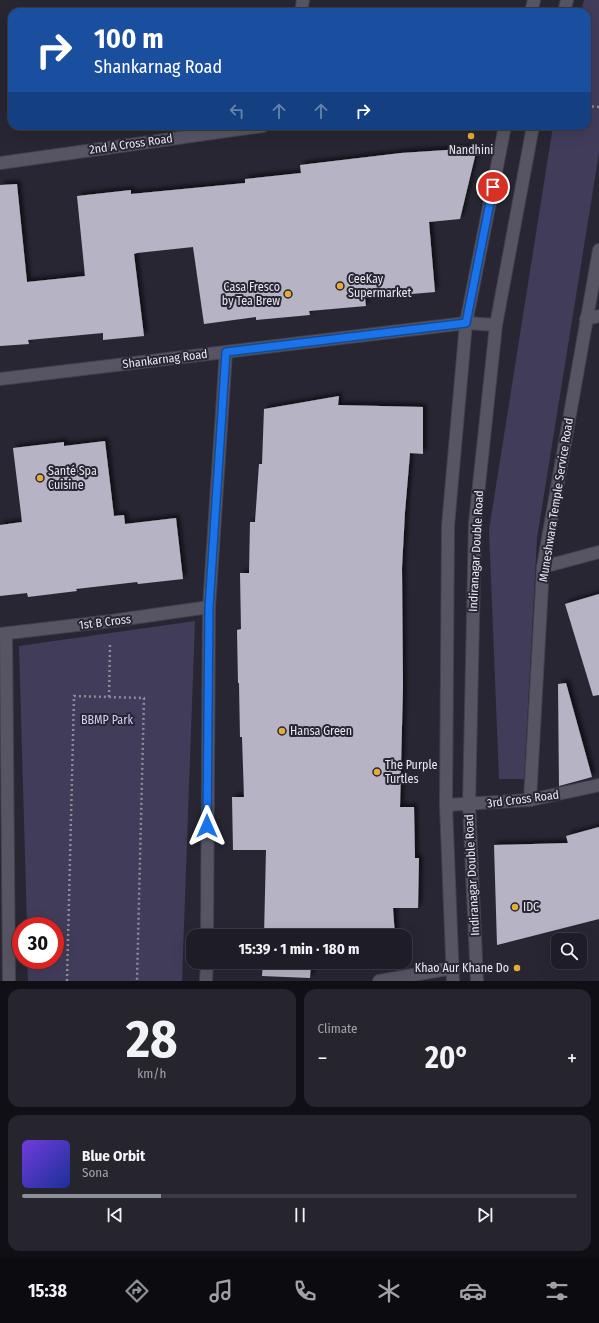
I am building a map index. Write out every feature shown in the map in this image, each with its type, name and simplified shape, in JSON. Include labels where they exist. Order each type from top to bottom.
[{"type":"street","name":"2nd A Cross Road","points":[[0,163],[235,130]]},
{"type":"street","name":"Indiranagar Double Road","points":[[453,981],[446,805],[448,526],[466,323],[504,130]]},
{"type":"street","name":"Indiranagar Double Road","points":[[477,981],[469,805],[475,523],[496,324],[532,130]]},
{"type":"street","name":"Muneshwara Temple Service Road","points":[[530,800],[543,567],[599,250]]},
{"type":"street","points":[[586,319],[599,316]]},
{"type":"street","name":"Shankarnag Road","points":[[0,379],[466,323],[496,324]]},
{"type":"street","points":[[207,929],[209,607],[226,352]]},
{"type":"street","points":[[543,567],[599,552]]},
{"type":"street","name":"1st B Cross","points":[[3,634],[209,607]]},
{"type":"street","points":[[3,634],[9,981]]},
{"type":"street","name":"3rd Cross Road","points":[[446,805],[469,805],[530,800],[599,785]]},
{"type":"street","points":[[379,981],[452,968]]},
{"type":"street","points":[[206,969],[206,981]]},
{"type":"path","points":[[108,697],[111,621]]},
{"type":"path","points":[[67,981],[74,696],[144,698],[137,981]]},
{"type":"green space","points":[[584,0],[599,0],[599,153],[537,538],[524,779],[499,779],[489,530],[552,130],[591,130],[591,8],[582,8]]},
{"type":"green space","name":"BBMP Park","points":[[195,621],[182,981],[28,981],[27,969],[64,969],[64,917],[27,917],[19,646]]},
{"type":"building","points":[[477,148],[460,219],[429,222],[435,292],[365,298],[366,306],[309,311],[310,315],[256,320],[256,317],[204,324],[193,247],[137,253],[134,254],[144,336],[103,340],[103,333],[28,340],[29,344],[0,346],[0,185],[17,184],[27,282],[85,276],[77,196],[131,190],[131,194],[245,183],[245,179],[301,173],[300,165],[401,153]]},
{"type":"building","points":[[339,396],[338,405],[423,407],[423,454],[410,453],[402,568],[403,687],[400,807],[414,807],[415,858],[419,858],[418,908],[393,908],[394,929],[264,929],[266,850],[233,850],[232,797],[244,797],[242,737],[240,737],[237,630],[241,629],[240,573],[249,573],[250,522],[255,522],[259,464],[262,464],[264,409]]},
{"type":"building","points":[[105,441],[114,516],[124,515],[125,524],[176,518],[183,579],[138,584],[137,582],[76,589],[77,591],[28,597],[27,593],[0,596],[0,525],[22,522],[13,448],[64,442],[64,446]]},
{"type":"building","points":[[599,594],[599,695],[593,696],[565,604]]},
{"type":"building","points":[[566,683],[592,777],[559,786],[558,684]]},
{"type":"building","points":[[599,827],[599,919],[497,945],[494,845],[568,843],[566,836]]},
{"type":"building","points":[[262,969],[311,969],[310,978],[262,976]]},
{"type":"place","name":"Nandhini","points":[[471,136]]},
{"type":"place","name":"CeeKay Supermarket","points":[[340,286]]},
{"type":"place","name":"Casa Fresco by Tea Brew","points":[[288,294]]},
{"type":"place","name":"Santé Spa Cuisine","points":[[40,478]]},
{"type":"place","name":"Hansa Green","points":[[282,731]]},
{"type":"place","name":"The Purple Turtles","points":[[377,772]]},
{"type":"place","name":"IDC","points":[[515,907]]},
{"type":"place","name":"Khao Aur Khane Do","points":[[517,968]]},
{"type":"route","points":[[207,826],[209,607],[226,352],[466,323],[493,187]]}]
